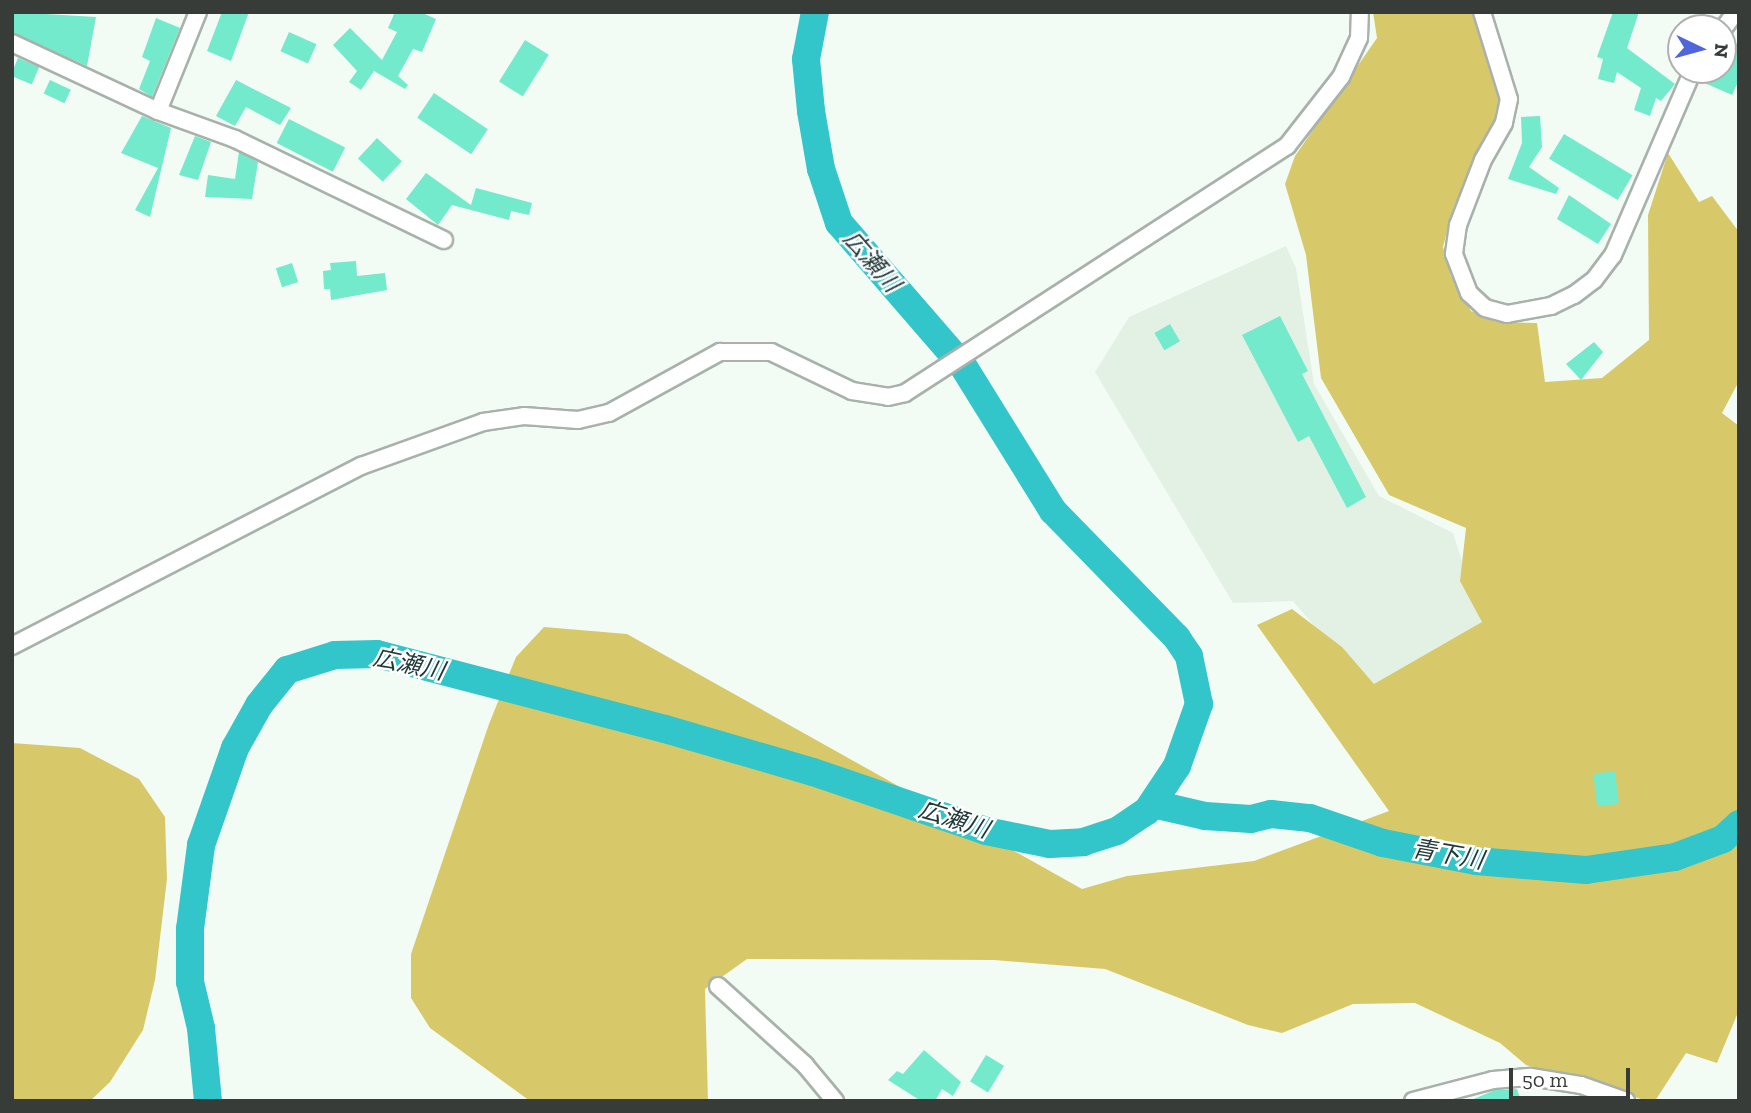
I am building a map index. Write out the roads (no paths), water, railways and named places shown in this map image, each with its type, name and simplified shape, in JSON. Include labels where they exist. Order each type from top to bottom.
[{"type":"street","points":[[158,111],[198,12]]},
{"type":"street","points":[[12,646],[361,466],[483,422],[524,416],[578,420],[608,413],[720,352],[771,352],[869,396],[905,393],[940,374],[1287,146],[1341,77],[1359,38],[1360,12]]},
{"type":"street","points":[[1482,12],[1509,99],[1504,123],[1483,160],[1458,225],[1454,254],[1469,293],[1485,308],[1529,312],[1551,306],[1594,280],[1630,221],[1673,109],[1686,84]]},
{"type":"street","points":[[12,43],[158,111],[235,138],[444,240]]},
{"type":"street","points":[[718,986],[805,1065],[835,1101]]},
{"type":"street","points":[[1413,1101],[1493,1080],[1531,1077],[1581,1085],[1626,1101]]},
{"type":"waterway","name":"広瀬川","points":[[208,1101],[201,1028],[190,982],[190,929],[201,845],[235,748],[259,705],[287,670],[335,655],[377,654],[665,729],[813,772],[986,831],[1050,844],[1083,842],[1117,831],[1147,811],[1177,766],[1199,704],[1189,656],[1177,638],[1053,511],[963,366],[839,223],[821,169],[811,111],[806,59],[815,12]]},
{"type":"waterway","name":"青下川","points":[[1153,804],[1205,816],[1251,819],[1271,814],[1310,818],[1383,843],[1476,861],[1586,870],[1675,857],[1723,839],[1739,824]]}]
